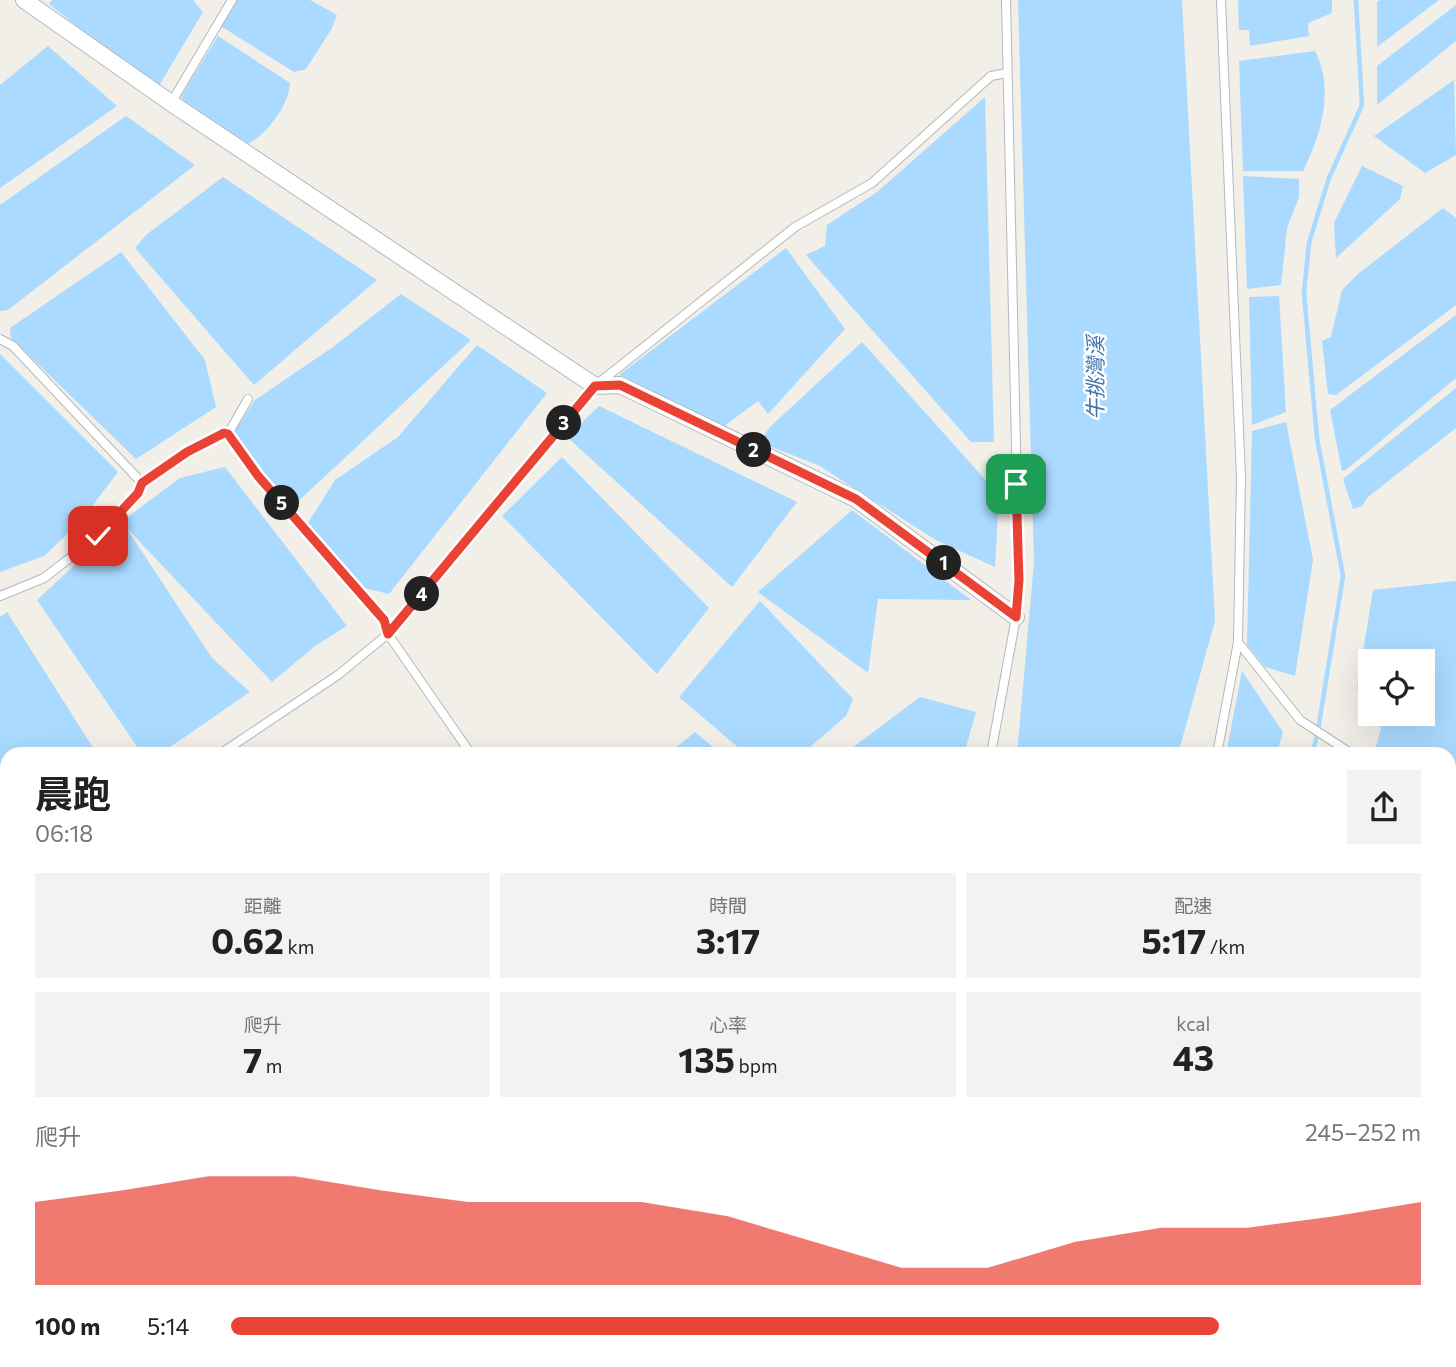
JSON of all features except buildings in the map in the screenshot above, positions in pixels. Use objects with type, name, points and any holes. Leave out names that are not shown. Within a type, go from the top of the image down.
[{"type":"street","points":[[24,0],[171,103],[595,386],[620,385],[856,499],[1016,617]]},
{"type":"lane","points":[[171,103],[232,0]]},
{"type":"lane","points":[[992,747],[1016,617],[1019,580],[1006,0]]},
{"type":"lane","points":[[1218,747],[1238,642],[1241,477],[1221,0]]},
{"type":"lane","points":[[230,747],[338,675],[388,634],[595,386],[795,227],[872,183],[990,76],[1007,73]]},
{"type":"lane","points":[[0,339],[13,346],[142,483]]},
{"type":"lane","points":[[228,434],[248,399]]},
{"type":"lane","points":[[0,596],[44,578],[98,536],[138,493],[142,483],[187,452],[224,433],[228,434]]},
{"type":"lane","points":[[228,434],[258,476],[384,620],[388,634],[466,747]]},
{"type":"lane","points":[[1238,642],[1300,720],[1342,747]]},
{"type":"water","points":[[52,0],[193,0],[203,12],[157,89],[49,4]]},
{"type":"water","points":[[235,0],[310,0],[337,15],[332,28],[306,69],[294,72],[219,25]]},
{"type":"water","name":"牛挑灣溪","points":[[1018,0],[1182,0],[1215,621],[1180,747],[1018,747],[1034,562]]},
{"type":"water","points":[[1238,0],[1332,0],[1332,13],[1308,23],[1309,36],[1250,46],[1249,30],[1239,30]]},
{"type":"water","points":[[1439,0],[1377,47],[1377,2]]},
{"type":"water","points":[[1456,5],[1456,41],[1377,105],[1377,66]]},
{"type":"water","points":[[218,36],[290,83],[286,100],[276,118],[248,144],[183,104],[181,96]]},
{"type":"water","points":[[48,46],[117,106],[0,188],[0,85]]},
{"type":"water","points":[[1315,51],[1321,66],[1325,96],[1320,127],[1303,171],[1243,171],[1239,61]]},
{"type":"water","points":[[1454,80],[1456,155],[1425,173],[1374,136]]},
{"type":"water","points":[[985,97],[994,442],[971,442],[806,255],[825,246],[827,225],[877,192]]},
{"type":"water","points":[[126,116],[195,165],[8,310],[0,311],[0,205]]},
{"type":"water","points":[[1362,166],[1403,186],[1400,199],[1336,258],[1334,223]]},
{"type":"water","points":[[1243,176],[1299,179],[1299,197],[1287,228],[1281,285],[1247,289]]},
{"type":"water","points":[[223,177],[377,280],[254,385],[135,248],[146,235]]},
{"type":"water","points":[[1443,208],[1456,218],[1456,305],[1336,395],[1328,394],[1322,341],[1331,337],[1342,290],[1358,274]]},
{"type":"water","points":[[786,248],[845,329],[768,414],[758,401],[723,427],[619,375]]},
{"type":"water","points":[[121,252],[205,360],[216,407],[136,459],[11,338],[10,328]]},
{"type":"water","points":[[401,294],[471,340],[290,509],[229,439],[255,400],[333,347]]},
{"type":"water","points":[[1279,296],[1286,412],[1252,425],[1249,297]]},
{"type":"water","points":[[1456,315],[1456,378],[1342,471],[1330,410]]},
{"type":"water","points":[[862,342],[999,495],[995,567],[936,540],[818,465],[759,442],[771,426]]},
{"type":"water","points":[[477,345],[547,393],[389,594],[364,588],[305,528],[335,480],[398,437]]},
{"type":"water","points":[[0,354],[118,472],[80,522],[44,556],[0,572]]},
{"type":"water","points":[[1456,388],[1456,428],[1368,497],[1362,506],[1353,509],[1343,479]]},
{"type":"water","points":[[599,406],[797,502],[732,587],[567,437]]},
{"type":"water","points":[[1286,422],[1313,560],[1295,676],[1265,667],[1247,645],[1252,431]]},
{"type":"water","points":[[562,457],[709,608],[657,674],[502,516]]},
{"type":"water","points":[[225,467],[347,626],[315,646],[272,682],[125,526],[212,658],[250,692],[170,747],[137,747],[37,600],[121,522],[180,478]]},
{"type":"water","points":[[852,510],[971,600],[878,599],[868,673],[758,592]]},
{"type":"water","points":[[1456,581],[1456,747],[1376,747],[1380,726],[1435,726],[1435,649],[1363,649],[1373,590]]},
{"type":"water","points":[[760,601],[853,699],[846,716],[810,747],[738,747],[679,697]]},
{"type":"water","points":[[7,612],[93,747],[0,747],[0,617]]},
{"type":"water","points":[[1242,671],[1283,732],[1279,747],[1227,747]]},
{"type":"water","points":[[920,697],[976,712],[966,747],[853,747]]},
{"type":"water","points":[[695,732],[713,747],[677,747]]},
{"type":"waterway","points":[[1314,747],[1343,576],[1317,438],[1304,293],[1309,243],[1329,178],[1362,105],[1356,0]]},
{"type":"route","points":[[98,536],[138,493],[142,483],[187,452],[224,433],[228,434],[258,476],[384,620],[388,634],[595,386],[620,385],[856,499],[1016,617],[1019,580],[1016,484]]}]
